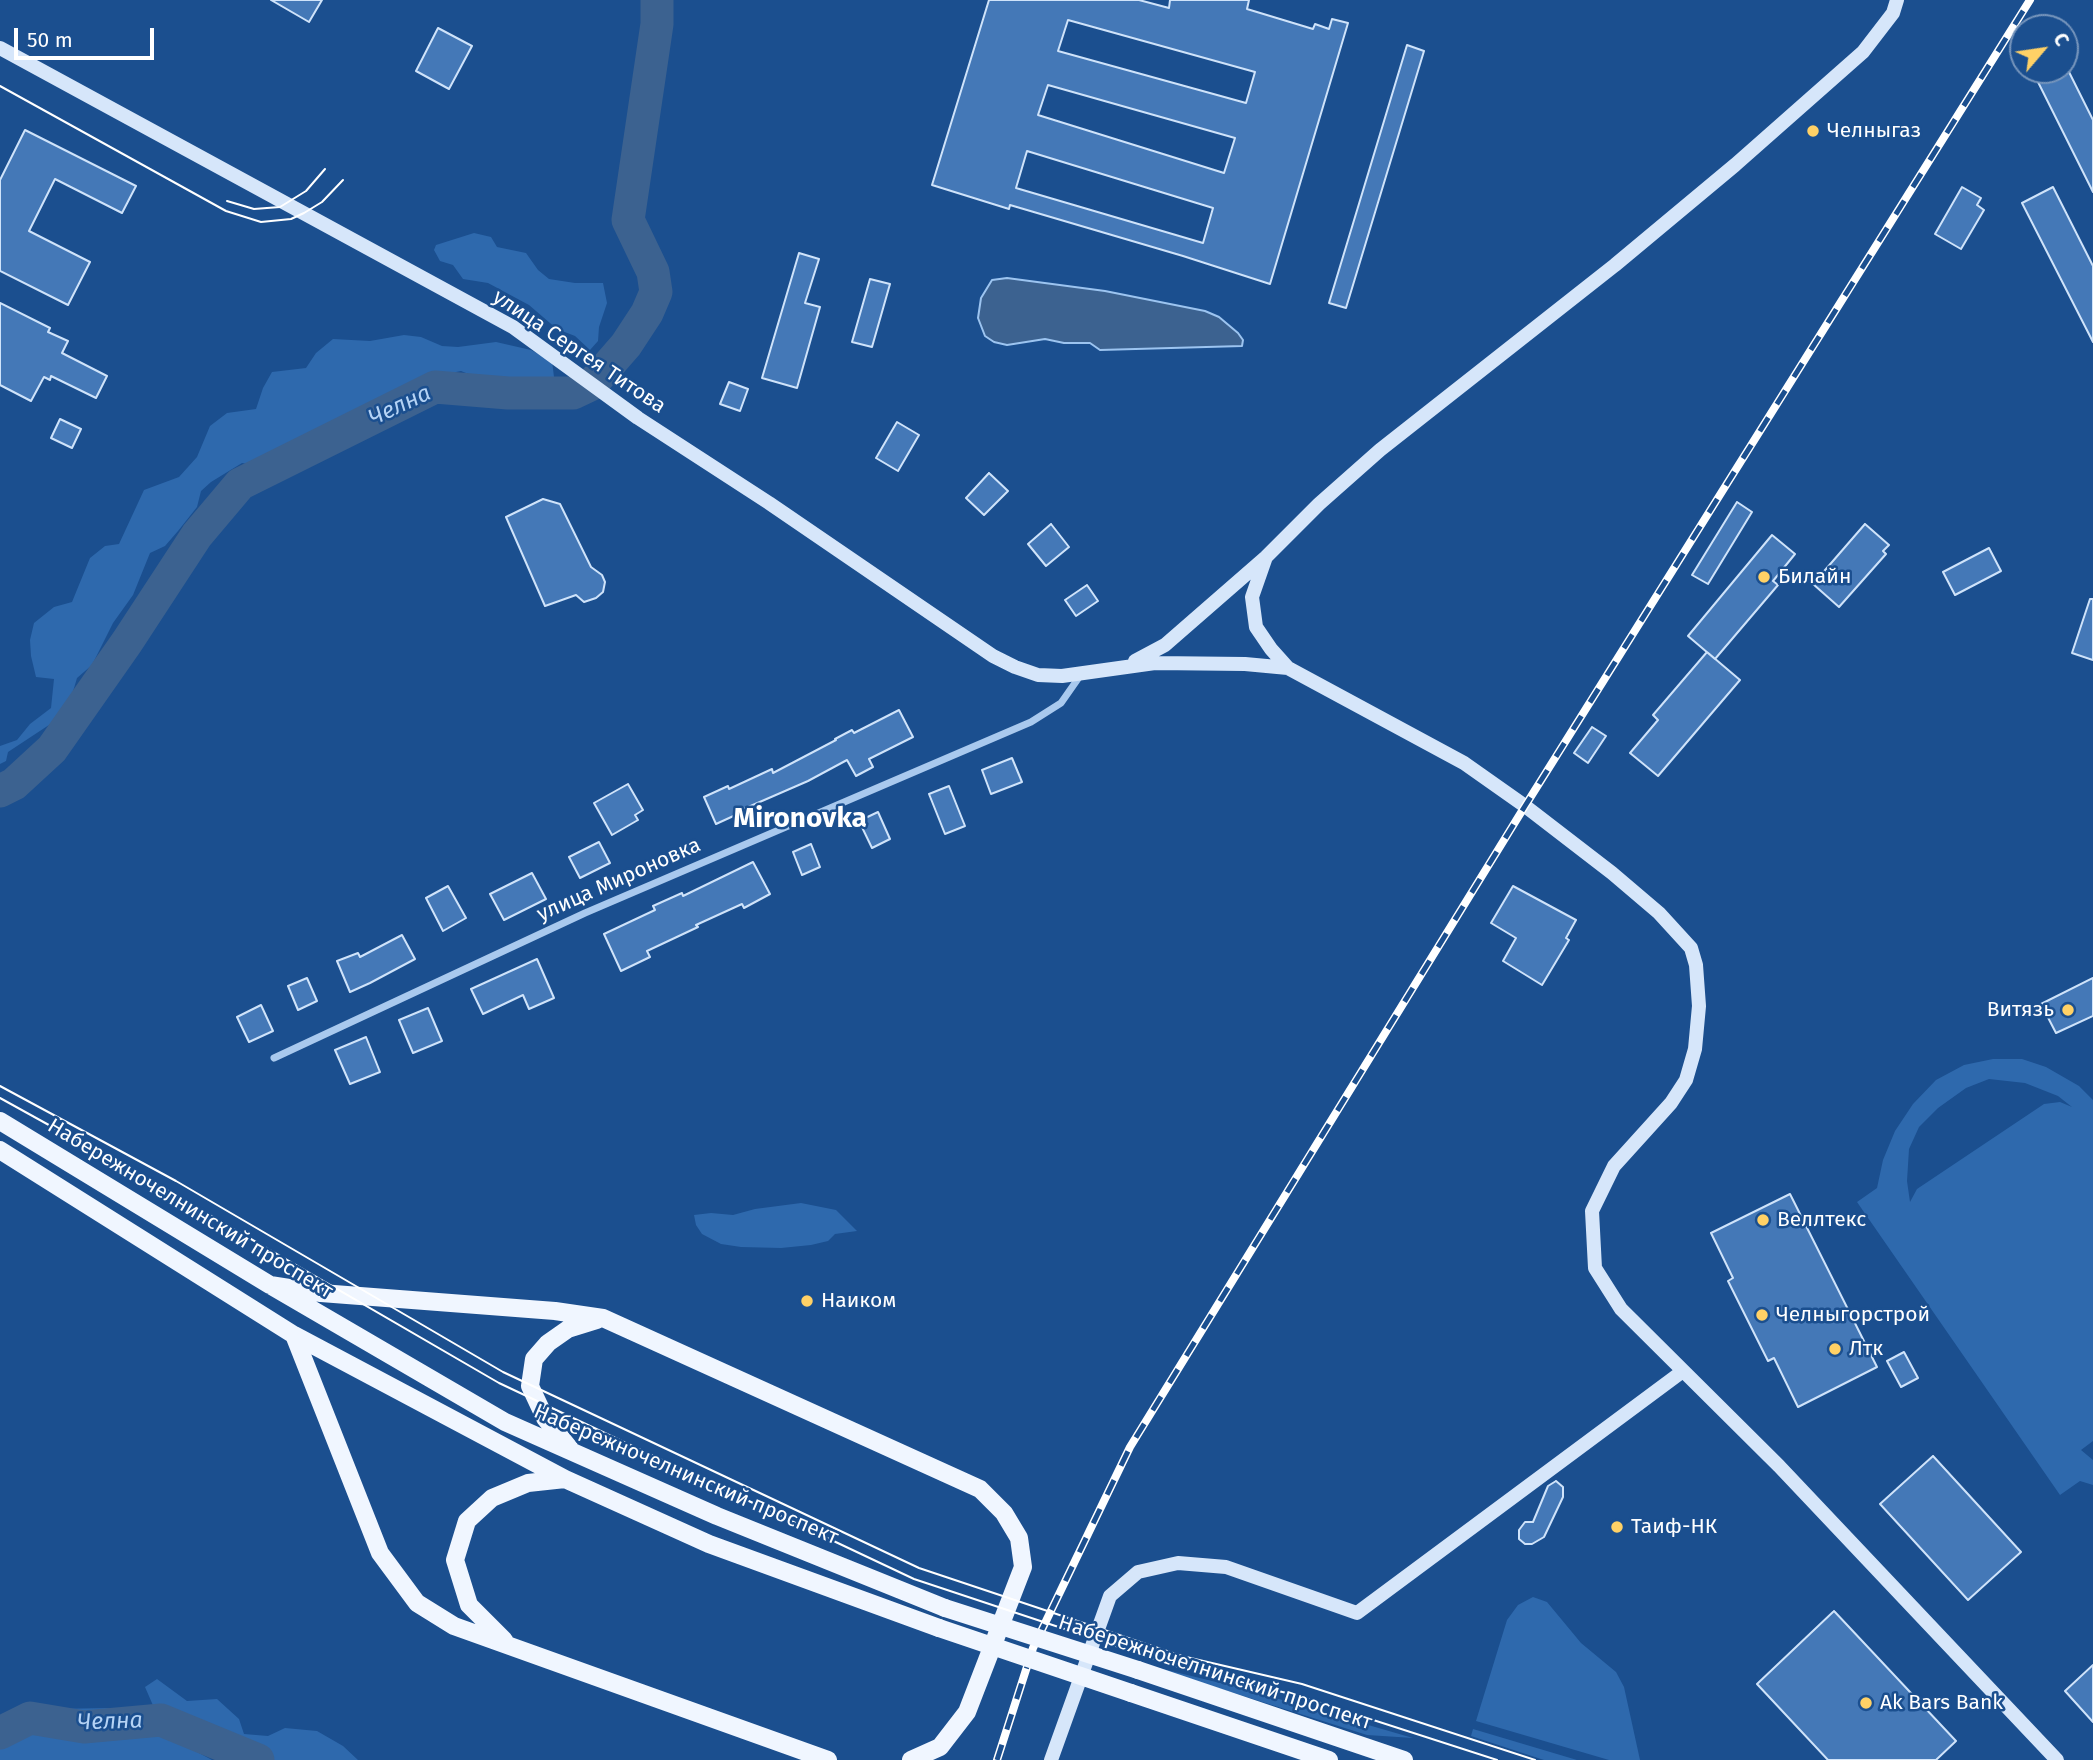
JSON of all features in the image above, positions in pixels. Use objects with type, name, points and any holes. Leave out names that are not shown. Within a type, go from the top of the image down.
[{"type":"main road","name":"Набережночелнинский проспект","points":[[0,1121],[270,1285],[505,1422],[718,1516],[945,1608],[1404,1760]]},
{"type":"main road","points":[[0,1150],[294,1335],[565,1479],[709,1544],[939,1628],[1329,1760]]},
{"type":"main road","points":[[270,1285],[321,1293],[555,1311],[603,1318],[980,1489],[1004,1513],[1019,1538],[1023,1567],[967,1712],[940,1747],[911,1760]]},
{"type":"main road","points":[[572,1451],[545,1418],[530,1386],[534,1359],[548,1343],[568,1329],[603,1318]]},
{"type":"main road","points":[[294,1335],[380,1553],[417,1604],[454,1626],[828,1760]]},
{"type":"main road","points":[[509,1645],[469,1605],[455,1560],[467,1521],[492,1498],[528,1483],[565,1479]]},
{"type":"street","points":[[1128,665],[1165,645],[1380,450],[1615,265],[1863,51],[1893,13],[1897,0]]},
{"type":"street","name":"улица Сергея Титова","points":[[0,48],[513,327],[638,418],[769,503],[993,656],[1038,675],[1062,676],[1128,665]]},
{"type":"street","points":[[1266,556],[1252,597],[1256,627],[1270,649],[1288,668],[1464,763],[1612,873],[1659,914],[1691,948],[1696,965],[1699,1006],[1695,1049],[1686,1080],[1671,1103],[1614,1166],[1592,1211],[1595,1268],[1621,1309],[1779,1466],[2057,1760]]},
{"type":"street","points":[[1128,665],[1191,662],[1288,668]]},
{"type":"street","name":"улица Мироновка","points":[[274,1058],[585,913],[1031,722],[1061,703],[1083,673]]},
{"type":"street","points":[[1051,1760],[1110,1596],[1138,1572],[1178,1563],[1226,1567],[1357,1613],[1683,1371]]},
{"type":"shaded area","points":[[474,233],[491,237],[497,247],[526,253],[538,270],[549,279],[603,283],[607,303],[599,327],[598,341],[590,350],[575,336],[557,329],[529,305],[488,283],[463,279],[453,265],[440,261],[434,250],[436,245]]},
{"type":"shaded area","points":[[1007,278],[1105,291],[1205,311],[1219,317],[1238,333],[1243,340],[1242,346],[1100,350],[1090,343],[1064,343],[1045,339],[1007,345],[994,342],[985,336],[978,318],[981,298],[992,280]]},
{"type":"shaded area","points":[[404,335],[421,337],[442,346],[458,347],[496,342],[531,350],[552,361],[554,377],[541,380],[478,378],[461,371],[435,374],[392,397],[325,426],[260,466],[242,463],[211,482],[201,491],[197,507],[178,531],[165,546],[150,553],[133,595],[113,623],[92,665],[77,678],[69,705],[52,723],[8,752],[6,761],[0,764],[0,746],[17,740],[30,724],[51,708],[54,679],[36,677],[31,656],[30,640],[34,623],[54,607],[72,602],[90,558],[105,546],[119,544],[144,490],[179,477],[197,457],[210,426],[227,413],[256,409],[272,372],[306,368],[316,353],[333,339],[370,341]]},
{"type":"shaded area","points":[[1993,1059],[2022,1059],[2046,1067],[2079,1086],[2093,1100],[2093,1441],[2081,1450],[2093,1460],[2093,1485],[2080,1481],[2060,1495],[1857,1202],[1877,1188],[1883,1160],[1895,1131],[1913,1104],[1936,1080],[1964,1065]],"holes":[[[1989,1079],[2025,1083],[2058,1096],[2072,1107],[2060,1102],[2044,1104],[1917,1189],[1910,1202],[1907,1181],[1909,1149],[1919,1127],[1938,1108],[1966,1088]]]},
{"type":"shaded area","points":[[801,1203],[836,1210],[857,1231],[835,1234],[828,1241],[811,1245],[781,1248],[741,1247],[721,1244],[702,1234],[694,1215],[733,1215]]},
{"type":"shaded area","points":[[1533,1597],[1547,1602],[1581,1643],[1616,1672],[1624,1687],[1640,1760],[1609,1760],[1476,1721],[1507,1620],[1518,1605]]},
{"type":"shaded area","points":[[1142,1664],[1241,1688],[1413,1738],[1367,1735]]},
{"type":"shaded area","points":[[157,1679],[187,1701],[217,1699],[239,1719],[244,1734],[268,1736],[285,1728],[317,1731],[343,1746],[358,1760],[267,1760],[241,1746],[220,1754],[203,1746],[204,1728],[155,1710],[145,1687]]},
{"type":"shaded area","points":[[112,1708],[136,1712],[175,1740],[212,1760],[0,1760],[0,1745],[33,1728],[52,1709]]},
{"type":"shaded area","points":[[1473,1729],[1577,1760],[1544,1760],[1471,1736]]},
{"type":"building","points":[[271,0],[322,0],[309,22]]},
{"type":"building","points":[[989,0],[1139,0],[1169,8],[1170,0],[1249,0],[1247,9],[1313,29],[1315,24],[1329,29],[1332,19],[1348,23],[1270,284],[1010,205],[1009,209],[932,185]],"holes":[[[1068,20],[1255,72],[1246,103],[1058,51]],[[1048,85],[1235,138],[1224,173],[1038,115]],[[1027,151],[1213,208],[1203,243],[1016,188]]]},
{"type":"building","points":[[438,28],[472,46],[449,89],[416,71]]},
{"type":"building","points":[[1407,45],[1424,51],[1346,308],[1329,303]]},
{"type":"building","points":[[2039,84],[2075,84],[2093,120],[2093,192]]},
{"type":"building","points":[[25,130],[136,186],[122,213],[55,179],[29,231],[90,262],[68,305],[0,271],[0,180]]},
{"type":"building","points":[[1962,187],[1981,198],[1977,205],[1984,210],[1961,249],[1935,234]]},
{"type":"building","points":[[2053,187],[2093,266],[2093,342],[2022,203]]},
{"type":"building","points":[[799,253],[819,259],[805,303],[820,307],[797,388],[762,378]]},
{"type":"building","points":[[870,279],[890,284],[872,347],[852,342]]},
{"type":"building","points":[[0,303],[50,328],[48,332],[68,341],[62,353],[107,376],[96,398],[51,376],[50,380],[44,377],[31,401],[0,385]]},
{"type":"building","points":[[729,382],[748,389],[740,411],[720,404]]},
{"type":"building","points":[[60,419],[81,429],[72,448],[51,438]]},
{"type":"building","points":[[897,422],[919,435],[898,471],[876,458]]},
{"type":"building","points":[[989,473],[1008,491],[984,515],[966,498]]},
{"type":"building","points":[[543,499],[560,504],[591,567],[602,575],[605,582],[603,592],[596,598],[584,602],[576,595],[545,606],[506,517]]},
{"type":"building","points":[[1737,502],[1752,512],[1708,584],[1692,575]]},
{"type":"building","points":[[1051,524],[1069,547],[1046,566],[1028,544]]},
{"type":"building","points":[[1865,524],[1889,545],[1883,551],[1886,554],[1839,607],[1813,584]]},
{"type":"building","points":[[1772,535],[1795,554],[1773,581],[1778,585],[1715,659],[1688,636]]},
{"type":"building","points":[[1989,548],[2001,571],[1955,595],[1943,572]]},
{"type":"building","points":[[1087,585],[1098,601],[1076,616],[1065,600]]},
{"type":"building","points":[[2090,599],[2093,599],[2093,660],[2072,653]]},
{"type":"building","points":[[1707,652],[1740,680],[1658,776],[1630,753],[1658,720],[1653,715]]},
{"type":"building","points":[[899,710],[913,737],[869,759],[873,767],[856,776],[847,760],[716,824],[704,797],[728,786],[729,789],[772,769],[773,773],[852,730],[854,733]]},
{"type":"building","points":[[1592,727],[1606,736],[1588,763],[1574,753]]},
{"type":"building","points":[[1012,758],[1022,782],[991,794],[982,770]]},
{"type":"building","points":[[628,784],[643,810],[635,815],[638,820],[612,835],[594,803]]},
{"type":"building","points":[[949,786],[965,826],[945,834],[929,794]]},
{"type":"building","points":[[878,812],[890,839],[872,848],[859,821]]},
{"type":"building","points":[[599,842],[610,863],[580,878],[569,857]]},
{"type":"building","points":[[811,844],[820,867],[802,875],[793,852]]},
{"type":"building","points":[[753,862],[770,894],[744,908],[742,904],[696,925],[698,927],[647,951],[650,957],[621,971],[604,934],[655,910],[653,906],[682,893],[683,896]]},
{"type":"building","points":[[532,873],[546,899],[504,920],[490,894]]},
{"type":"building","points":[[448,886],[466,918],[443,931],[426,898]]},
{"type":"building","points":[[1513,886],[1576,920],[1566,938],[1569,940],[1542,985],[1503,961],[1516,938],[1491,923]]},
{"type":"building","points":[[402,935],[415,959],[350,992],[337,961],[358,953],[360,957]]},
{"type":"building","points":[[537,959],[554,998],[529,1009],[523,995],[483,1014],[471,989]]},
{"type":"building","points":[[307,978],[317,1001],[298,1010],[288,986]]},
{"type":"building","name":"Витязь","points":[[2093,978],[2093,1016],[2056,1033],[2041,1004]]},
{"type":"building","points":[[261,1005],[273,1031],[249,1042],[237,1017]]},
{"type":"building","points":[[428,1008],[442,1041],[413,1053],[399,1020]]},
{"type":"building","points":[[366,1037],[380,1072],[350,1084],[335,1050]]},
{"type":"building","points":[[1790,1194],[1877,1367],[1798,1407],[1774,1358],[1768,1361],[1728,1281],[1733,1278],[1711,1233]]},
{"type":"building","points":[[1904,1352],[1918,1378],[1901,1387],[1887,1361]]},
{"type":"building","points":[[1933,1456],[2021,1552],[1968,1600],[1880,1504]]},
{"type":"building","points":[[1556,1481],[1563,1487],[1563,1497],[1544,1537],[1532,1544],[1525,1544],[1519,1539],[1519,1530],[1525,1522],[1533,1522],[1548,1486]]},
{"type":"building","points":[[1834,1611],[1956,1741],[1936,1760],[1828,1760],[1757,1684]]},
{"type":"building","points":[[2093,1665],[2093,1722],[2065,1691]]},
{"type":"waterway","name":"Челна","points":[[0,791],[14,784],[52,749],[197,535],[240,484],[435,387],[508,393],[573,393],[592,384],[626,345],[647,313],[656,292],[653,272],[628,220],[657,24],[657,0]]},
{"type":"waterway","name":"Челна","points":[[0,1733],[30,1718],[84,1727],[161,1720],[258,1760]]},
{"type":"tram line","points":[[0,86],[226,211],[261,222],[291,219],[304,213],[322,202],[343,180]]},
{"type":"tram line","points":[[227,201],[254,209],[280,207],[306,191],[325,169]]},
{"type":"tram line","points":[[0,1086],[176,1181],[503,1372],[919,1568],[1182,1656],[1302,1684],[1535,1760]]},
{"type":"tram line","points":[[0,1098],[170,1192],[499,1383],[914,1579],[1179,1667],[1299,1696],[1497,1760]]},
{"type":"railway","points":[[997,1760],[1033,1648],[1130,1447],[1525,806],[2030,0]]},
{"type":"place","name":"Челныгаз","points":[[1813,131]]},
{"type":"place","name":"Билайн","points":[[1764,577]]},
{"type":"place","name":"Витязь","points":[[2068,1010]]},
{"type":"place","name":"Веллтекс","points":[[1763,1220]]},
{"type":"place","name":"Наиком","points":[[807,1301]]},
{"type":"place","name":"Челныгорстрой","points":[[1762,1315]]},
{"type":"place","name":"Лтк","points":[[1835,1349]]},
{"type":"place","name":"Таиф-НК","points":[[1617,1527]]},
{"type":"place","name":"Ak Bars Bank","points":[[1866,1703]]},
{"type":"district","name":"Mironovka","points":[[800,819]]}]
